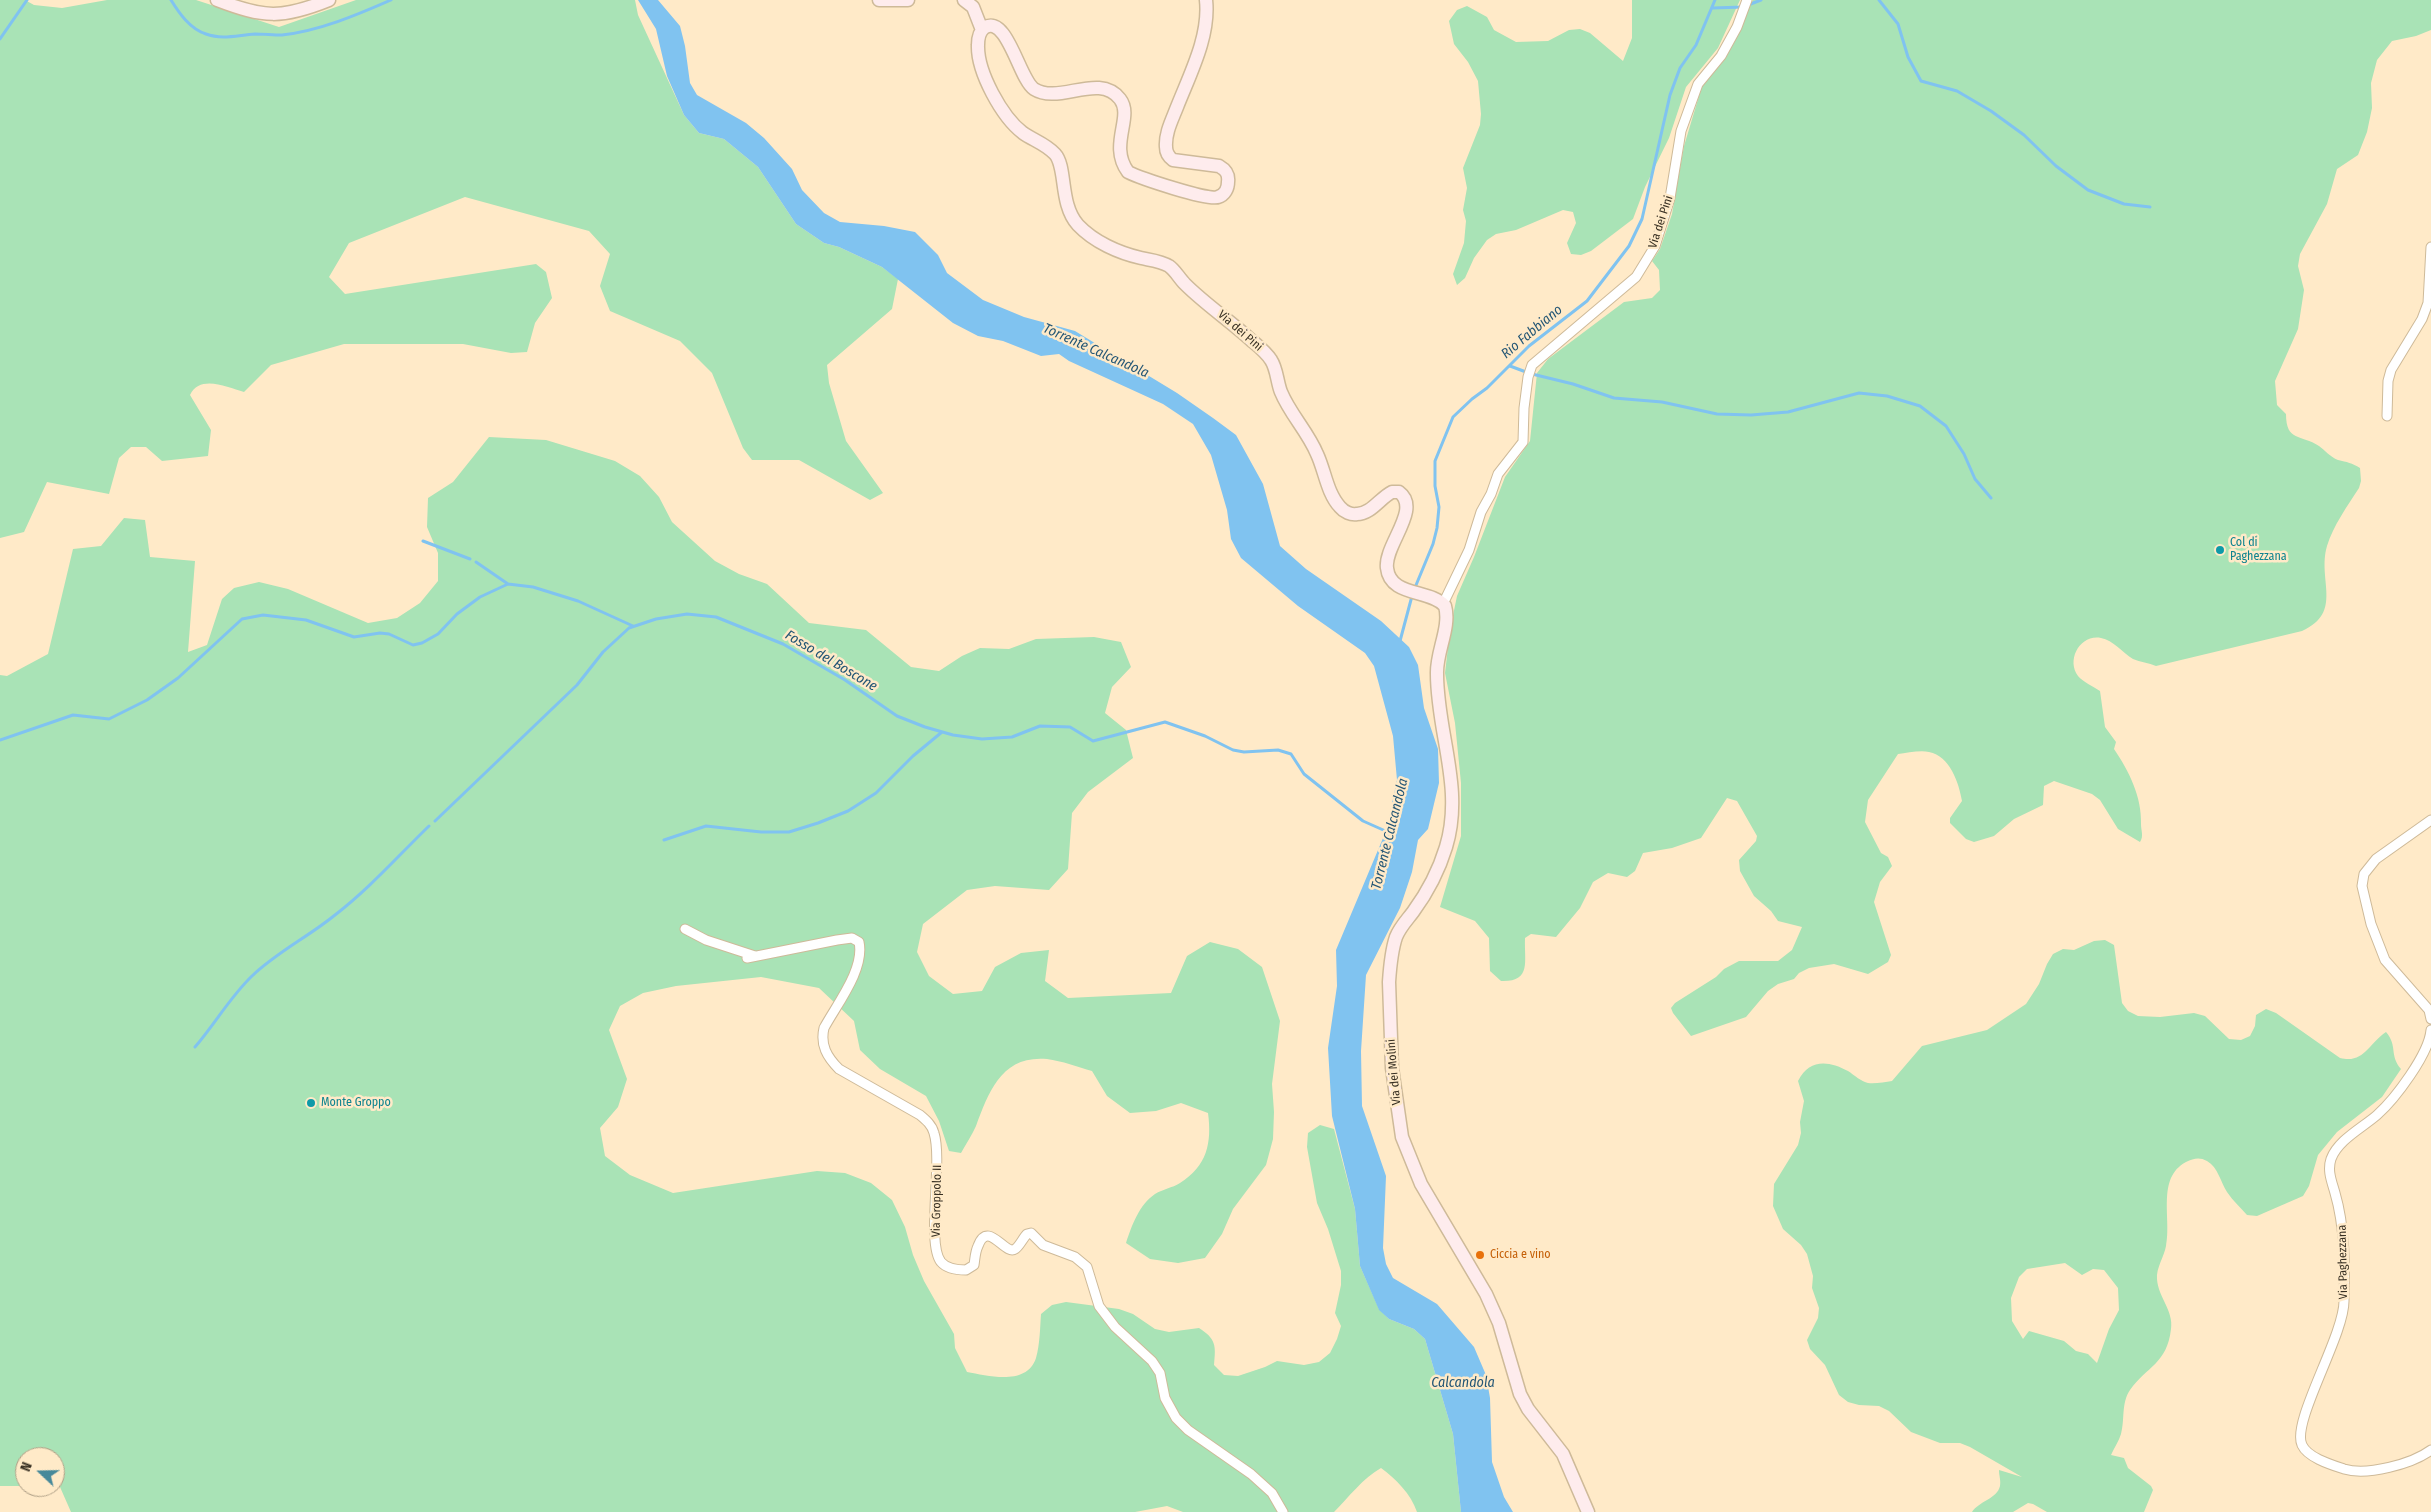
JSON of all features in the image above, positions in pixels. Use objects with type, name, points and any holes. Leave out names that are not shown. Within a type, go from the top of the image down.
[{"type":"street","points":[[217,0],[245,11],[270,15],[290,14],[329,0]]},
{"type":"street","points":[[880,0],[908,0]]},
{"type":"street","points":[[964,0],[973,7],[982,30],[992,26],[1003,31],[1028,84],[1036,90],[1054,94],[1092,88],[1101,89],[1118,97],[1125,111],[1119,154],[1128,172],[1213,198],[1219,197],[1226,190],[1229,180],[1225,170],[1219,166],[1173,160],[1169,157],[1166,146],[1169,128],[1200,43],[1207,1]]},
{"type":"street","name":"Via dei Pini","points":[[982,30],[979,36],[978,50],[994,98],[1021,131],[1055,154],[1060,161],[1064,196],[1077,224],[1103,244],[1169,266],[1184,283],[1265,352],[1274,366],[1282,394],[1317,454],[1328,486],[1340,508],[1354,515],[1361,514],[1373,508],[1392,492],[1403,496],[1407,505],[1406,513],[1388,554],[1387,570],[1391,581],[1411,592],[1442,603],[1469,550],[1481,512],[1491,494],[1498,474],[1523,442],[1524,408],[1528,377],[1532,364],[1636,277],[1655,246],[1670,198],[1681,131],[1698,84],[1721,56],[1737,27],[1747,0]]},
{"type":"street","points":[[2387,416],[2391,370],[2422,319],[2428,303],[2431,247]]},
{"type":"street","name":"Via dei Molini","points":[[1442,603],[1446,610],[1446,621],[1436,672],[1440,714],[1450,761],[1454,812],[1446,848],[1436,872],[1424,896],[1397,936],[1390,964],[1389,982],[1395,1100],[1402,1137],[1422,1184],[1486,1294],[1499,1324],[1520,1394],[1528,1409],[1563,1454],[1588,1512]]},
{"type":"street","points":[[2431,820],[2376,858],[2364,874],[2362,886],[2371,924],[2385,960],[2429,1010],[2431,1020]]},
{"type":"street","points":[[685,929],[706,940],[758,957]]},
{"type":"street","name":"Via Groppolo II","points":[[758,957],[837,940],[852,938],[859,942],[861,953],[857,968],[824,1028],[822,1037],[824,1048],[828,1058],[839,1069],[920,1115],[929,1123],[934,1132],[938,1162],[936,1236],[937,1254],[941,1262],[948,1267],[966,1270],[974,1265],[978,1246],[983,1238],[988,1236],[997,1238],[1007,1249],[1011,1250],[1017,1248],[1021,1240],[1031,1233],[1043,1245],[1075,1257],[1082,1262],[1087,1267],[1099,1306],[1115,1327],[1152,1361],[1160,1372],[1165,1398],[1176,1418],[1188,1430],[1251,1474],[1272,1493],[1283,1512]]},
{"type":"street","points":[[746,958],[758,957]]},
{"type":"street","name":"Via Paghezzana","points":[[2431,1030],[2423,1056],[2411,1074],[2377,1114],[2345,1141],[2331,1160],[2329,1170],[2342,1218],[2343,1314],[2333,1347],[2303,1419],[2300,1433],[2302,1445],[2310,1453],[2346,1470],[2358,1471],[2387,1468],[2408,1462],[2431,1450]]},
{"type":"green space","points":[[0,0],[25,0],[34,5],[62,8],[107,0],[196,0],[279,27],[356,0],[635,0],[638,15],[684,115],[699,133],[724,139],[758,167],[796,224],[824,243],[839,247],[882,267],[898,279],[892,309],[827,365],[829,383],[846,441],[883,493],[870,500],[799,460],[752,460],[743,448],[712,373],[680,341],[610,311],[600,286],[610,254],[589,231],[465,197],[349,243],[329,277],[345,294],[536,264],[546,272],[552,298],[535,323],[527,352],[511,353],[463,344],[344,344],[271,365],[244,392],[222,385],[200,385],[190,395],[211,430],[208,456],[162,461],[146,447],[131,447],[119,458],[109,494],[47,482],[24,532],[0,538]]},
{"type":"green space","points":[[1632,0],[1740,0],[1718,48],[1686,87],[1669,138],[1645,187],[1633,219],[1591,251],[1581,255],[1571,254],[1567,243],[1576,223],[1573,212],[1563,210],[1516,230],[1496,234],[1487,240],[1474,258],[1465,278],[1457,285],[1453,274],[1464,243],[1466,221],[1463,210],[1467,188],[1463,168],[1480,125],[1481,114],[1478,81],[1468,62],[1454,44],[1449,21],[1457,10],[1467,6],[1487,17],[1494,30],[1516,42],[1548,41],[1569,30],[1580,29],[1590,33],[1623,61],[1632,38]]},
{"type":"green space","points":[[1753,0],[2431,0],[2431,30],[2416,36],[2392,41],[2377,60],[2371,83],[2372,108],[2367,132],[2358,155],[2337,169],[2327,204],[2300,254],[2298,266],[2304,290],[2298,329],[2275,381],[2277,405],[2286,414],[2287,423],[2292,433],[2319,446],[2335,459],[2360,468],[2361,481],[2359,488],[2337,523],[2327,546],[2325,559],[2326,605],[2322,614],[2315,623],[2302,631],[2156,666],[2133,659],[2105,639],[2093,638],[2081,644],[2074,656],[2075,670],[2080,678],[2100,691],[2105,727],[2116,742],[2114,749],[2125,766],[2137,794],[2141,814],[2142,836],[2140,842],[2118,829],[2100,800],[2092,794],[2054,781],[2044,786],[2043,805],[2014,819],[1994,836],[1974,842],[1966,839],[1950,823],[1950,818],[1962,801],[1956,779],[1943,759],[1929,752],[1918,751],[1898,754],[1868,800],[1865,822],[1881,853],[1888,857],[1892,866],[1880,882],[1874,902],[1891,955],[1888,962],[1868,974],[1834,964],[1809,968],[1799,973],[1794,979],[1778,984],[1768,991],[1746,1017],[1691,1036],[1673,1013],[1671,1008],[1675,1003],[1716,977],[1724,969],[1739,961],[1778,961],[1792,950],[1802,927],[1778,921],[1771,911],[1754,896],[1740,871],[1739,860],[1756,841],[1757,836],[1737,801],[1727,798],[1701,838],[1672,848],[1643,853],[1635,871],[1627,877],[1608,873],[1593,882],[1580,908],[1556,937],[1531,934],[1525,938],[1525,962],[1522,974],[1518,978],[1501,981],[1490,971],[1489,938],[1475,921],[1440,907],[1461,836],[1461,783],[1455,723],[1445,673],[1450,630],[1457,596],[1505,477],[1530,441],[1537,373],[1548,359],[1624,302],[1652,298],[1660,290],[1659,270],[1652,261],[1660,249],[1672,214],[1684,146],[1702,86],[1724,60]]},
{"type":"green space","points":[[489,437],[546,440],[615,461],[640,476],[659,497],[672,522],[715,561],[739,574],[767,584],[809,623],[866,630],[911,667],[939,671],[962,656],[980,648],[1009,649],[1036,639],[1094,637],[1121,642],[1131,667],[1112,687],[1105,713],[1126,730],[1133,758],[1088,792],[1072,813],[1068,869],[1049,890],[995,886],[967,890],[923,924],[917,952],[929,976],[953,994],[982,991],[995,967],[1021,953],[1049,950],[1045,981],[1068,998],[1171,993],[1187,956],[1210,942],[1238,949],[1262,967],[1280,1021],[1272,1084],[1273,1139],[1266,1165],[1233,1209],[1222,1234],[1205,1258],[1178,1263],[1150,1259],[1126,1243],[1137,1216],[1149,1199],[1158,1192],[1180,1183],[1202,1161],[1208,1144],[1208,1113],[1181,1103],[1156,1111],[1130,1113],[1107,1096],[1092,1071],[1053,1060],[1032,1059],[1008,1069],[992,1088],[961,1153],[949,1151],[939,1121],[926,1096],[880,1069],[860,1050],[854,1021],[819,988],[761,977],[676,986],[643,993],[620,1006],[609,1030],[627,1079],[618,1107],[600,1128],[605,1156],[630,1175],[673,1193],[817,1171],[845,1173],[871,1183],[892,1200],[905,1227],[913,1255],[924,1281],[954,1334],[955,1348],[967,1372],[996,1377],[1016,1376],[1025,1373],[1036,1358],[1041,1314],[1052,1305],[1066,1302],[1119,1309],[1133,1314],[1155,1329],[1169,1332],[1199,1328],[1214,1343],[1214,1365],[1224,1375],[1238,1376],[1277,1361],[1304,1365],[1319,1362],[1330,1353],[1337,1339],[1341,1326],[1335,1313],[1341,1285],[1341,1271],[1328,1229],[1317,1203],[1307,1147],[1308,1133],[1320,1125],[1334,1129],[1355,1209],[1360,1266],[1379,1309],[1389,1319],[1414,1329],[1425,1339],[1453,1434],[1461,1512],[1417,1512],[1411,1499],[1402,1487],[1381,1468],[1362,1482],[1334,1512],[1183,1512],[1167,1506],[1135,1512],[71,1512],[64,1497],[65,1447],[15,1447],[15,1486],[0,1486],[0,675],[7,676],[48,654],[73,549],[101,546],[124,518],[145,520],[150,557],[195,561],[188,652],[207,645],[222,599],[234,588],[259,582],[288,589],[368,623],[397,618],[420,603],[438,581],[438,553],[427,527],[428,498],[453,482]]},
{"type":"green space","points":[[2105,940],[2114,945],[2122,1003],[2128,1011],[2138,1016],[2160,1017],[2194,1013],[2205,1016],[2229,1039],[2241,1040],[2250,1036],[2255,1026],[2256,1015],[2266,1009],[2276,1013],[2340,1058],[2348,1059],[2360,1056],[2386,1032],[2392,1042],[2397,1064],[2401,1069],[2382,1097],[2337,1132],[2318,1155],[2309,1186],[2303,1196],[2257,1216],[2247,1215],[2227,1192],[2214,1167],[2202,1159],[2197,1158],[2186,1162],[2177,1169],[2171,1178],[2167,1200],[2166,1246],[2157,1275],[2158,1286],[2170,1316],[2171,1329],[2169,1341],[2161,1357],[2136,1382],[2127,1395],[2121,1434],[2111,1455],[2124,1458],[2128,1468],[2151,1486],[2153,1490],[2144,1512],[2047,1512],[2028,1503],[2013,1512],[1972,1512],[1998,1490],[2000,1486],[1999,1470],[2022,1477],[1970,1447],[1960,1443],[1940,1443],[1911,1432],[1889,1411],[1879,1406],[1859,1405],[1848,1402],[1839,1395],[1825,1365],[1810,1349],[1807,1340],[1818,1318],[1819,1308],[1812,1288],[1813,1276],[1807,1254],[1801,1245],[1783,1229],[1773,1206],[1774,1184],[1798,1145],[1804,1101],[1798,1081],[1802,1074],[1813,1065],[1826,1064],[1841,1067],[1868,1083],[1892,1081],[1922,1046],[1987,1030],[2026,1004],[2039,984],[2053,954],[2063,949],[2074,950],[2094,941]],"holes":[[[2065,1263],[2082,1275],[2093,1269],[2104,1270],[2118,1288],[2119,1310],[2109,1329],[2097,1363],[2088,1354],[2076,1351],[2064,1341],[2029,1331],[2023,1339],[2012,1321],[2011,1298],[2019,1277],[2027,1269]]]},
{"type":"water","name":"Calcandola","points":[[638,0],[658,0],[680,26],[690,83],[697,95],[746,123],[764,138],[792,169],[802,190],[824,213],[840,222],[884,226],[915,232],[938,255],[947,273],[983,300],[1024,317],[1075,331],[1177,393],[1236,435],[1263,484],[1280,546],[1306,569],[1381,621],[1409,647],[1418,665],[1424,708],[1438,749],[1439,783],[1428,829],[1418,840],[1412,872],[1400,908],[1366,975],[1361,1051],[1362,1106],[1386,1176],[1383,1248],[1386,1264],[1393,1278],[1437,1304],[1474,1347],[1486,1375],[1490,1398],[1492,1462],[1504,1497],[1513,1512],[1461,1512],[1453,1434],[1425,1339],[1414,1329],[1389,1319],[1379,1310],[1360,1266],[1355,1209],[1332,1116],[1328,1048],[1337,986],[1336,950],[1386,831],[1397,780],[1393,736],[1374,666],[1365,653],[1298,606],[1241,558],[1231,539],[1227,510],[1211,455],[1193,424],[1163,404],[1069,361],[1059,354],[1041,356],[1003,341],[978,336],[953,323],[882,267],[839,247],[824,243],[796,224],[758,167],[724,139],[699,133],[684,115],[667,76],[656,29]]},
{"type":"waterway","points":[[0,39],[27,0]]},
{"type":"waterway","points":[[171,0],[181,15],[200,32],[224,37],[255,34],[282,35],[310,30],[351,17],[391,0]]},
{"type":"waterway","name":"Rio Fabbiano","points":[[1414,590],[1433,544],[1437,528],[1439,507],[1435,486],[1435,461],[1453,417],[1487,388],[1529,346],[1587,301],[1629,246],[1642,219],[1670,95],[1680,68],[1696,45],[1715,0]]},
{"type":"waterway","points":[[1748,5],[1761,0]]},
{"type":"waterway","points":[[1879,0],[1898,24],[1908,57],[1921,81],[1957,91],[1991,111],[2024,135],[2056,166],[2088,190],[2124,204],[2150,207]]},
{"type":"waterway","points":[[1713,8],[1743,7]]},
{"type":"waterway","points":[[1510,366],[1526,372]]},
{"type":"waterway","points":[[1532,374],[1573,384],[1614,398],[1662,402],[1717,414],[1751,415],[1788,412],[1859,393],[1887,396],[1920,406],[1946,426],[1964,454],[1975,479],[1991,498]]},
{"type":"waterway","points":[[423,541],[470,559]]},
{"type":"waterway","points":[[476,562],[508,584]]},
{"type":"waterway","name":"Fosso del Boscone","points":[[0,740],[73,715],[109,719],[147,700],[178,678],[242,619],[263,615],[306,620],[354,637],[380,633],[389,634],[413,645],[422,643],[438,634],[457,614],[480,597],[508,584],[533,587],[578,601],[633,626]]},
{"type":"waterway","name":"Rio Fabbiano","points":[[1400,641],[1412,596]]},
{"type":"waterway","name":"Fosso del Boscone","points":[[435,821],[577,685],[603,652],[629,628],[656,619],[687,614],[716,617],[783,644],[845,680],[897,716],[953,735],[982,739],[1012,737],[1040,726],[1070,727],[1093,741],[1165,722],[1205,736],[1233,750],[1244,752],[1278,750],[1291,754],[1304,774],[1363,821],[1390,833]]},
{"type":"waterway","points":[[664,840],[706,826],[761,832],[789,832],[818,823],[848,811],[876,793],[913,756],[942,732]]},
{"type":"waterway","points":[[195,1047],[252,976],[272,959],[348,905],[429,826]]},
{"type":"place","name":"Col di Paghezzana","points":[[2220,550]]},
{"type":"place","name":"Monte Groppo","points":[[311,1103]]},
{"type":"place","name":"Ciccia e vino","points":[[1480,1255]]},
{"type":"water label","name":"Torrente Calcandola","points":[[1096,351]]},
{"type":"water label","name":"Torrente Calcandola","points":[[1390,834]]}]
